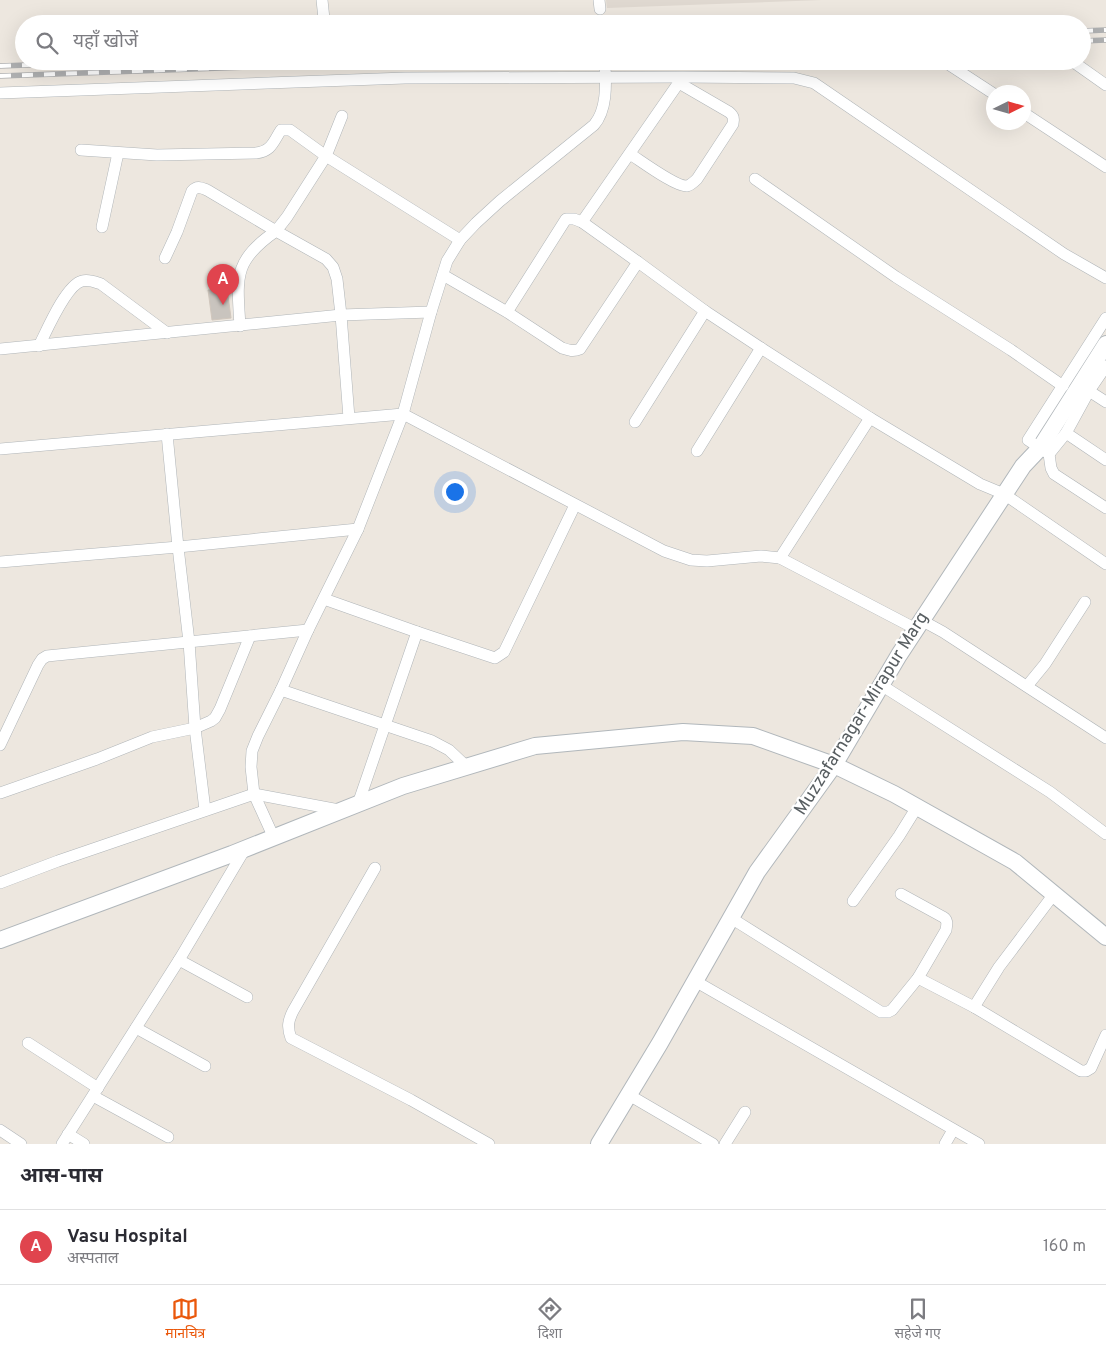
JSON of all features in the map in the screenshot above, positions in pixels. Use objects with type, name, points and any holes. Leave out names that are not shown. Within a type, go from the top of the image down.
[{"type":"main road","name":"Muzzafarnagar-Mirapur Marg","points":[[599,1144],[758,872],[834,765],[918,625],[1023,466],[1044,451],[1106,344]]},
{"type":"main road","points":[[0,940],[274,838],[403,786],[535,746],[683,732],[753,736],[834,765],[894,794],[1015,862],[1106,937]]},
{"type":"street","points":[[322,0],[324,15]]},
{"type":"street","points":[[957,70],[986,89]]},
{"type":"street","points":[[1085,70],[1106,85]]},
{"type":"street","points":[[274,838],[254,794],[251,767],[252,751],[308,630],[358,529],[403,414],[447,261],[460,240],[476,223],[500,201],[594,125],[601,114],[603,106],[605,72]]},
{"type":"street","points":[[0,93],[605,72],[681,80],[794,78],[814,83],[1064,254],[1106,278]]},
{"type":"street","points":[[630,154],[675,183],[688,186],[697,179],[734,119],[729,112],[681,80]]},
{"type":"street","points":[[582,222],[681,80]]},
{"type":"street","points":[[240,326],[238,288],[242,267],[254,248],[276,230],[287,217],[326,156],[342,116]]},
{"type":"street","points":[[1031,118],[1106,166]]},
{"type":"street","points":[[81,150],[157,155],[261,152],[270,148],[281,130],[287,129],[326,156],[460,240]]},
{"type":"street","points":[[102,227],[118,153]]},
{"type":"street","points":[[755,179],[896,277],[1011,350],[1063,386]]},
{"type":"street","points":[[165,258],[177,232],[192,190],[199,187],[208,190],[330,262],[337,279],[349,418]]},
{"type":"street","points":[[507,312],[564,221],[570,218],[582,222],[705,312],[870,418],[980,484],[1004,494],[1106,564]]},
{"type":"street","points":[[443,275],[507,312],[562,348],[576,350],[580,349],[638,262]]},
{"type":"street","points":[[39,346],[65,296],[83,280],[95,281],[101,284],[167,333]]},
{"type":"street","points":[[0,349],[341,315],[431,312]]},
{"type":"street","points":[[635,422],[705,312]]},
{"type":"street","points":[[1106,318],[1028,440],[1044,451],[1052,472],[1106,508]]},
{"type":"street","points":[[697,451],[761,348]]},
{"type":"street","points":[[1044,451],[1066,433],[1089,391],[1106,366]]},
{"type":"street","points":[[1089,391],[1106,402]]},
{"type":"street","points":[[0,449],[403,414],[664,551],[691,560],[707,561],[761,556],[780,558],[918,625],[943,632],[1106,738]]},
{"type":"street","points":[[780,558],[870,418]]},
{"type":"street","points":[[1066,433],[1106,460]]},
{"type":"street","points":[[167,434],[205,810]]},
{"type":"street","points":[[324,599],[495,658],[504,652],[575,505]]},
{"type":"street","points":[[0,562],[358,529]]},
{"type":"street","points":[[1027,686],[1045,664],[1085,602]]},
{"type":"street","points":[[0,746],[38,665],[47,656],[308,630]]},
{"type":"street","points":[[358,804],[417,632]]},
{"type":"street","points":[[0,794],[152,737],[196,728],[211,721],[218,714],[250,636]]},
{"type":"street","points":[[881,685],[1050,792],[1106,834]]},
{"type":"street","points":[[281,690],[442,745],[467,767]]},
{"type":"street","points":[[0,883],[58,861],[254,794],[341,811]]},
{"type":"street","points":[[853,901],[916,807]]},
{"type":"street","points":[[84,1144],[65,1139],[179,960],[245,849]]},
{"type":"street","points":[[376,868],[292,1011],[288,1021],[288,1030],[291,1038],[411,1100],[489,1144]]},
{"type":"street","points":[[731,918],[881,1012],[888,1012],[892,1010],[918,978],[946,930],[947,924],[943,916],[901,894]]},
{"type":"street","points":[[974,1007],[999,966],[1054,894]]},
{"type":"street","points":[[179,960],[247,997]]},
{"type":"street","points":[[918,978],[974,1007],[1081,1071],[1086,1071],[1090,1068],[1106,1035]]},
{"type":"street","points":[[695,981],[979,1144]]},
{"type":"street","points":[[136,1028],[205,1066]]},
{"type":"street","points":[[28,1043],[95,1092],[168,1137]]},
{"type":"street","points":[[628,1094],[713,1144]]},
{"type":"street","points":[[725,1144],[745,1112]]},
{"type":"street","points":[[0,1130],[20,1144]]},
{"type":"street","points":[[945,1144],[953,1130]]},
{"type":"shaded area","points":[[606,0],[822,0],[607,8]]},
{"type":"building","points":[[227,288],[231,318],[212,320],[208,290]]},
{"type":"railway","points":[[1091,31],[1106,30]]},
{"type":"railway","points":[[1091,41],[1106,40]]},
{"type":"railway","points":[[0,66],[15,65]]},
{"type":"railway","points":[[0,76],[166,70]]},
{"type":"place","name":"Vasu Hospital","points":[[223,305]]}]
